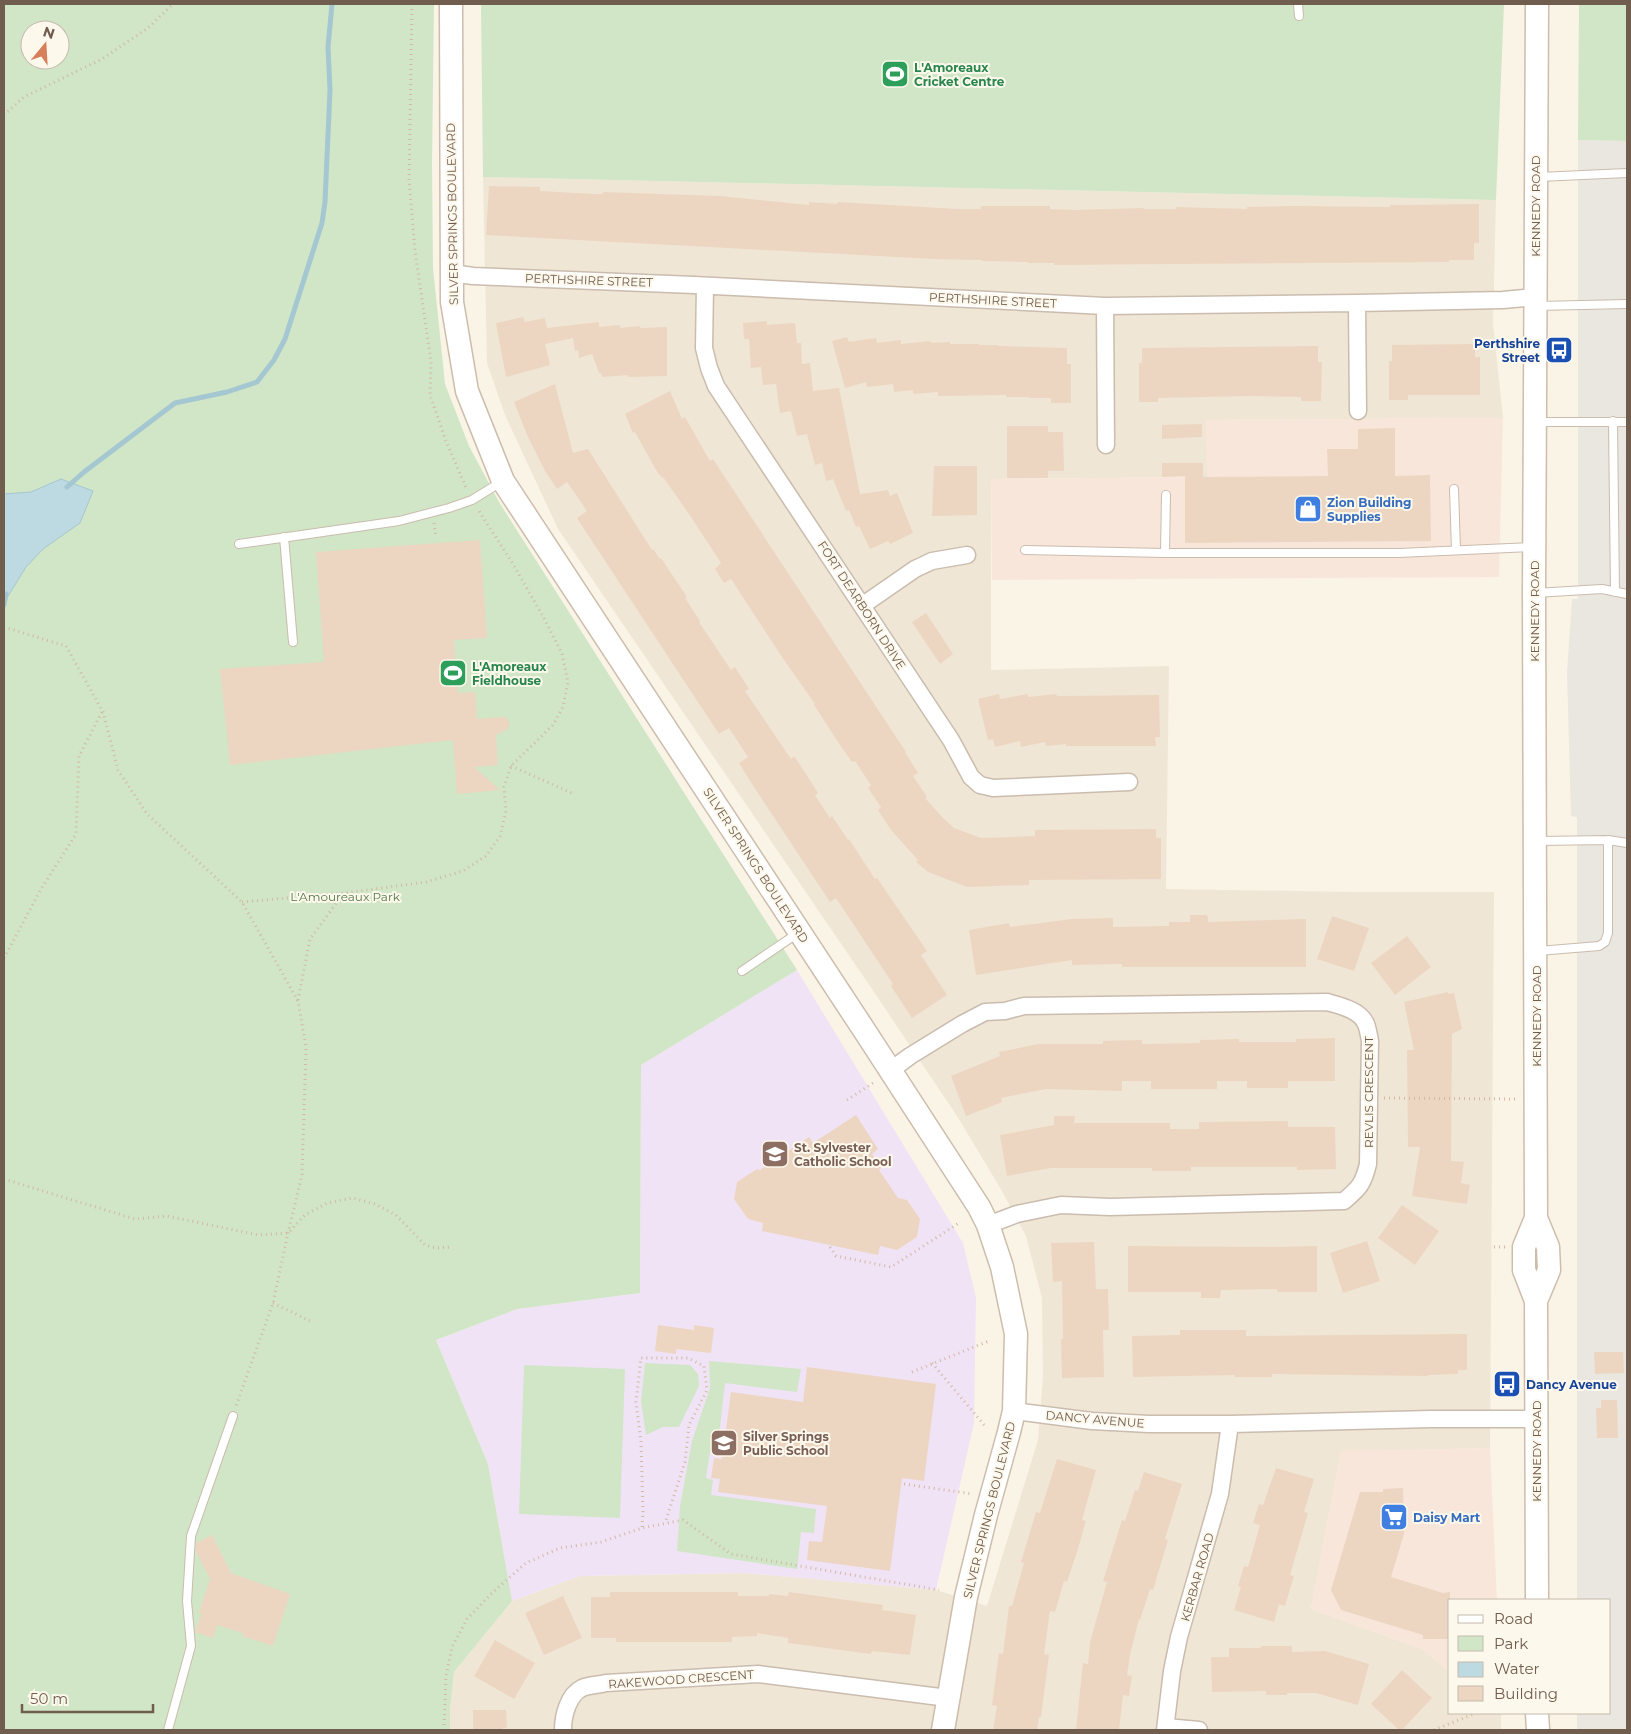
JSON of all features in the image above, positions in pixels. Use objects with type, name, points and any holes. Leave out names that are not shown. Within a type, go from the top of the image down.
[{"type":"street","name":"SILVER SPRINGS BOULEVARD","points":[[451,4],[452,302],[467,391],[503,481],[800,932],[886,1074],[980,1208],[988,1224],[1002,1267],[1016,1334],[1014,1411],[965,1604],[943,1730]]},
{"type":"street","name":"KENNEDY ROAD","points":[[1536,4],[1534,547],[1536,1218],[1524,1247],[1524,1270],[1536,1301],[1537,1599]]},
{"type":"street","name":"PERTHSHIRE STREET","points":[[452,273],[473,276],[1105,306],[1357,304],[1490,300],[1535,301]]},
{"type":"street","name":"FORT DEARBORN DRIVE","points":[[705,286],[704,348],[716,386],[951,740],[970,777],[980,785],[993,788],[1129,782]]},
{"type":"street","points":[[1357,304],[1358,411]]},
{"type":"street","points":[[1105,306],[1106,444]]},
{"type":"street","points":[[863,605],[915,569],[932,561],[967,555]]},
{"type":"street","name":"REVLIS CRESCENT","points":[[886,1074],[910,1056],[985,1012],[1005,1011],[1024,1006],[1328,1002],[1348,1008],[1366,1024],[1370,1041],[1368,1164],[1364,1180],[1356,1192],[1344,1201],[1110,1207],[1061,1205],[1017,1214],[988,1224]]},
{"type":"street","name":"DANCY AVENUE","points":[[1014,1411],[1092,1421],[1149,1424],[1431,1419],[1536,1420]]},
{"type":"street","name":"KERBAR ROAD","points":[[1165,1729],[1172,1671],[1179,1637],[1220,1494],[1230,1424]]},
{"type":"street","name":"RAKEWOOD CRESCENT","points":[[562,1730],[570,1700],[581,1688],[606,1683],[758,1674],[948,1698]]},
{"type":"street","points":[[1538,1714],[1538,1730]]},
{"type":"street","points":[[1165,1729],[1199,1730]]},
{"type":"lane","points":[[1298,4],[1299,16]]},
{"type":"lane","points":[[1535,177],[1627,174]]},
{"type":"lane","points":[[1535,301],[1627,304]]},
{"type":"lane","points":[[1535,422],[1627,422]]},
{"type":"lane","points":[[1613,422],[1615,592]]},
{"type":"lane","points":[[239,544],[399,521],[472,500],[503,481]]},
{"type":"lane","points":[[1454,489],[1456,550]]},
{"type":"lane","points":[[1166,495],[1166,553]]},
{"type":"lane","points":[[284,537],[293,642]]},
{"type":"lane","points":[[1025,550],[1166,553],[1389,553],[1534,547]]},
{"type":"lane","points":[[1534,593],[1602,589],[1627,594]]},
{"type":"lane","points":[[1536,952],[1599,946],[1605,942],[1608,933],[1608,840]]},
{"type":"lane","points":[[1536,841],[1608,840],[1627,843]]},
{"type":"lane","points":[[742,971],[800,932]]},
{"type":"lane","points":[[168,1730],[191,1646],[187,1601],[191,1536],[233,1416]]},
{"type":"path","points":[[4,115],[24,97],[102,59],[148,28],[172,4]]},
{"type":"path","points":[[242,902],[344,893],[426,882],[463,871],[486,856],[500,836],[506,811],[504,787],[511,766],[552,725],[563,708],[568,682],[562,654],[549,629],[514,564],[472,500],[446,441],[430,395],[431,362],[415,251],[409,180],[412,4]]},
{"type":"path","points":[[4,627],[66,646],[103,712],[118,770],[147,814],[242,902],[298,1001],[306,1047],[302,1175],[273,1303],[233,1416]]},
{"type":"path","points":[[4,958],[41,889],[76,834],[80,756],[103,712]]},
{"type":"path","points":[[511,766],[574,794]]},
{"type":"path","points":[[298,1001],[310,939],[344,893]]},
{"type":"path","points":[[848,1100],[886,1074]]},
{"type":"path","points":[[1369,1098],[1536,1099]]},
{"type":"path","points":[[4,1179],[135,1219],[167,1216],[258,1235],[288,1233],[305,1215],[327,1203],[353,1198],[375,1204],[396,1215],[425,1245],[436,1248],[452,1246]]},
{"type":"path","points":[[830,1247],[836,1256],[890,1267],[959,1223]]},
{"type":"path","points":[[273,1303],[312,1322]]},
{"type":"path","points":[[912,1372],[989,1341]]},
{"type":"path","points":[[642,1528],[641,1442],[636,1402],[641,1358],[688,1358],[704,1366],[706,1390],[689,1424],[685,1462],[665,1523]]},
{"type":"path","points":[[932,1364],[986,1426]]},
{"type":"path","points":[[904,1484],[968,1492],[990,1500]]},
{"type":"path","points":[[444,1730],[446,1676],[452,1648],[467,1619],[493,1592],[526,1563],[560,1548],[601,1542],[642,1528],[683,1520],[731,1554],[939,1590]]},
{"type":"path","points":[[1434,1730],[1474,1714]]},
{"type":"shaded area","points":[[1578,140],[1627,141],[1627,1730],[1577,1730],[1577,1714],[1611,1714],[1611,1599],[1577,1599],[1577,817],[1571,816],[1567,672],[1572,599],[1578,599]]},
{"type":"shaded area","points":[[483,177],[1496,200],[1493,323],[1503,418],[1207,420],[1207,477],[991,479],[991,670],[1169,666],[1166,889],[1494,892],[1490,1448],[1341,1452],[1311,1609],[1422,1649],[1448,1670],[1448,1714],[1501,1714],[1501,1730],[450,1730],[454,1672],[512,1601],[580,1576],[745,1573],[936,1590],[987,1606],[1038,1440],[1043,1377],[1042,1298],[1026,1236],[1002,1191],[957,1116],[876,995],[558,529],[505,415],[487,363]]},
{"type":"shaded area","points":[[1503,418],[1499,577],[992,580],[991,479],[1207,477],[1206,420]]},
{"type":"shaded area","name":"Silver Springs Public School","points":[[797,970],[963,1243],[976,1298],[974,1423],[936,1590],[745,1573],[580,1576],[512,1601],[488,1464],[436,1340],[517,1309],[640,1293],[641,1065]]},
{"type":"shaded area","points":[[1490,1448],[1497,1599],[1448,1599],[1448,1670],[1422,1649],[1311,1609],[1341,1451]]},
{"type":"green space","name":"L'Amoureaux Park","points":[[4,4],[434,4],[433,268],[445,384],[469,446],[499,502],[797,970],[641,1065],[640,1293],[517,1309],[436,1340],[488,1464],[512,1601],[454,1672],[450,1730],[4,1730]]},
{"type":"green space","points":[[481,4],[1504,4],[1496,200],[483,177]]},
{"type":"green space","points":[[1579,4],[1627,4],[1627,141],[1578,140]]},
{"type":"green space","points":[[709,1361],[801,1369],[797,1392],[725,1383],[717,1454],[710,1452],[706,1478],[713,1480],[711,1495],[816,1509],[814,1533],[801,1532],[797,1569],[677,1551],[680,1506],[692,1441],[710,1388]]},
{"type":"green space","points":[[645,1363],[690,1365],[698,1374],[699,1386],[679,1427],[663,1427],[646,1435],[641,1402]]},
{"type":"green space","points":[[524,1365],[625,1369],[620,1518],[519,1514]]},
{"type":"water","points":[[61,479],[93,491],[80,523],[43,549],[26,567],[5,601],[4,494],[31,492]]},
{"type":"building","points":[[489,186],[540,187],[540,191],[594,194],[603,194],[603,192],[720,196],[809,205],[809,202],[837,204],[838,202],[957,209],[981,209],[981,206],[1050,206],[1050,209],[1075,210],[1176,209],[1176,207],[1247,209],[1247,207],[1390,207],[1390,205],[1479,204],[1479,243],[1474,243],[1474,260],[1449,260],[1449,262],[1054,265],[1054,263],[934,259],[486,235]]},
{"type":"building","points":[[523,317],[525,322],[545,318],[547,328],[599,322],[599,327],[620,325],[620,328],[640,326],[640,328],[667,327],[667,376],[628,377],[628,375],[602,377],[592,354],[579,358],[578,350],[575,351],[573,338],[545,344],[550,365],[506,377],[496,323]]},
{"type":"building","points":[[767,321],[767,325],[795,323],[797,343],[801,343],[802,364],[810,363],[813,391],[839,388],[860,494],[888,490],[890,496],[897,493],[913,533],[890,544],[888,541],[870,549],[859,526],[856,527],[849,510],[846,511],[833,479],[826,481],[822,463],[815,465],[807,434],[797,436],[791,411],[780,413],[776,384],[763,385],[761,367],[751,368],[749,339],[744,339],[743,323]]},
{"type":"building","points":[[847,337],[849,342],[876,338],[877,343],[901,340],[901,344],[931,341],[931,343],[950,342],[950,344],[1067,348],[1067,364],[1071,364],[1071,403],[1051,403],[1051,398],[1006,397],[1006,395],[938,396],[938,392],[913,394],[913,390],[894,392],[893,384],[867,387],[866,382],[845,388],[832,341]]},
{"type":"building","points":[[1475,344],[1475,357],[1480,357],[1480,395],[1408,395],[1408,400],[1389,400],[1389,361],[1392,361],[1392,345]]},
{"type":"building","points":[[1318,346],[1318,362],[1322,362],[1321,401],[1301,401],[1301,397],[1251,396],[1158,398],[1158,402],[1139,402],[1139,363],[1142,363],[1142,348]]},
{"type":"building","points":[[555,384],[573,453],[588,449],[652,550],[661,558],[687,597],[685,598],[699,622],[731,670],[735,667],[749,689],[745,691],[791,759],[794,756],[806,774],[818,793],[815,795],[830,818],[832,816],[849,839],[875,879],[877,878],[927,951],[921,955],[947,995],[912,1018],[891,986],[893,984],[836,898],[830,902],[752,784],[739,763],[748,757],[729,728],[719,734],[577,518],[587,511],[567,482],[557,489],[545,471],[528,437],[514,402]]},
{"type":"building","points":[[670,391],[682,419],[685,417],[710,461],[713,459],[906,752],[918,773],[913,776],[927,797],[925,798],[944,819],[954,828],[981,838],[1035,836],[1035,830],[1156,829],[1156,838],[1161,838],[1161,879],[1029,880],[1029,885],[967,887],[928,872],[916,862],[918,860],[891,830],[878,810],[881,807],[868,788],[871,785],[855,761],[852,762],[838,742],[815,704],[731,579],[724,583],[715,569],[721,563],[689,514],[656,470],[635,432],[633,433],[625,414]]},
{"type":"building","points":[[1202,424],[1202,437],[1162,439],[1162,425]]},
{"type":"building","points":[[1007,426],[1048,426],[1048,432],[1063,432],[1064,471],[1048,471],[1048,478],[1007,478]]},
{"type":"building","name":"Zion Building Supplies","points":[[1395,428],[1395,476],[1430,475],[1431,541],[1185,543],[1185,476],[1162,477],[1162,463],[1203,463],[1203,477],[1328,476],[1327,449],[1358,449],[1358,429]]},
{"type":"building","points":[[934,466],[977,466],[977,515],[932,516]]},
{"type":"building","points":[[480,540],[487,638],[454,640],[458,693],[475,692],[477,719],[505,717],[509,721],[507,729],[496,735],[498,765],[474,767],[500,790],[457,794],[453,740],[230,765],[220,669],[324,662],[316,552]]},
{"type":"building","points":[[926,613],[953,654],[940,664],[912,622]]},
{"type":"building","points":[[999,694],[1000,699],[1028,694],[1028,697],[1056,694],[1057,696],[1159,695],[1160,737],[1155,737],[1156,746],[1066,746],[1066,744],[1046,746],[1045,742],[1021,747],[1020,741],[995,747],[993,739],[988,740],[978,699]]},
{"type":"building","points":[[1190,915],[1206,915],[1208,922],[1306,919],[1306,967],[1122,967],[1122,964],[1072,965],[1072,960],[976,975],[969,930],[1009,923],[1010,927],[1072,919],[1113,918],[1113,927],[1169,926],[1169,922],[1190,922]]},
{"type":"building","points":[[1332,916],[1369,928],[1354,971],[1317,959]]},
{"type":"building","points":[[1407,936],[1431,967],[1395,995],[1371,963]]},
{"type":"building","points":[[1448,992],[1448,994],[1454,993],[1462,1029],[1452,1034],[1451,1161],[1464,1162],[1461,1183],[1470,1185],[1467,1204],[1412,1196],[1420,1147],[1408,1147],[1407,1050],[1414,1050],[1404,1002]]},
{"type":"building","points":[[1335,1038],[1335,1081],[1288,1081],[1288,1088],[1247,1088],[1247,1081],[1217,1081],[1217,1089],[1151,1089],[1151,1081],[1122,1081],[1122,1091],[1046,1089],[1001,1098],[1002,1102],[966,1116],[951,1076],[1000,1056],[999,1052],[1039,1044],[1103,1044],[1103,1041],[1142,1040],[1142,1044],[1200,1043],[1200,1040],[1239,1039],[1239,1042],[1296,1042],[1296,1039]]},
{"type":"building","points":[[856,1115],[878,1149],[872,1154],[881,1168],[879,1170],[898,1198],[907,1200],[920,1219],[917,1237],[897,1250],[880,1246],[878,1255],[762,1231],[763,1223],[748,1219],[734,1199],[737,1182],[757,1169],[760,1170],[809,1137],[813,1143]]},
{"type":"building","points":[[1054,1116],[1075,1116],[1074,1123],[1170,1123],[1170,1129],[1199,1129],[1199,1122],[1288,1121],[1288,1127],[1335,1127],[1336,1169],[1297,1170],[1297,1167],[1191,1167],[1191,1171],[1152,1171],[1152,1168],[1051,1168],[1007,1176],[1000,1135],[1054,1125]]},
{"type":"building","points":[[1402,1205],[1439,1231],[1415,1265],[1378,1238]]},
{"type":"building","points":[[1367,1241],[1380,1281],[1343,1293],[1330,1253]]},
{"type":"building","points":[[1094,1242],[1096,1289],[1108,1289],[1109,1330],[1103,1330],[1104,1377],[1062,1378],[1062,1281],[1053,1282],[1051,1243]]},
{"type":"building","points":[[1128,1246],[1317,1246],[1317,1292],[1277,1292],[1277,1289],[1221,1290],[1220,1298],[1201,1298],[1201,1292],[1128,1292]]},
{"type":"building","points":[[658,1325],[694,1330],[694,1325],[714,1328],[711,1353],[676,1349],[676,1354],[655,1351]]},
{"type":"building","points":[[1180,1330],[1246,1330],[1246,1336],[1467,1334],[1467,1370],[1458,1370],[1458,1374],[1428,1376],[1272,1374],[1272,1377],[1235,1377],[1235,1375],[1133,1377],[1132,1336],[1180,1335]]},
{"type":"building","points":[[1594,1352],[1623,1352],[1624,1373],[1595,1374]]},
{"type":"building","points":[[807,1367],[936,1384],[924,1481],[902,1478],[890,1571],[807,1560],[809,1541],[822,1542],[827,1506],[718,1492],[720,1479],[711,1478],[714,1458],[722,1459],[731,1392],[803,1402]]},
{"type":"building","points":[[1601,1400],[1617,1400],[1618,1438],[1597,1438],[1596,1408],[1601,1408]]},
{"type":"building","points":[[1057,1459],[1096,1470],[1082,1520],[1086,1521],[1077,1552],[1067,1582],[1064,1581],[1055,1612],[1050,1611],[1044,1654],[1049,1655],[1041,1717],[1039,1717],[1037,1730],[993,1730],[997,1706],[992,1705],[999,1653],[1003,1654],[1009,1606],[1012,1606],[1024,1563],[1021,1562],[1036,1512],[1040,1513]]},
{"type":"building","points":[[1276,1468],[1314,1479],[1304,1512],[1308,1513],[1290,1575],[1294,1576],[1285,1606],[1279,1604],[1274,1622],[1234,1610],[1241,1587],[1238,1586],[1244,1566],[1248,1567],[1260,1525],[1253,1523],[1259,1504],[1263,1505]]},
{"type":"building","points":[[1144,1472],[1182,1484],[1165,1539],[1168,1540],[1153,1590],[1150,1589],[1139,1619],[1130,1655],[1127,1675],[1132,1676],[1129,1696],[1123,1695],[1119,1730],[1076,1730],[1083,1663],[1088,1664],[1090,1642],[1107,1582],[1103,1581],[1122,1520],[1125,1521],[1135,1490],[1138,1491]]},
{"type":"building","points":[[1403,1488],[1404,1534],[1391,1577],[1443,1593],[1450,1592],[1450,1599],[1448,1599],[1448,1639],[1423,1639],[1423,1635],[1341,1610],[1331,1590],[1360,1492],[1383,1492],[1383,1489]]},
{"type":"building","points":[[212,1535],[231,1573],[290,1594],[273,1646],[242,1636],[243,1633],[217,1625],[213,1638],[195,1632],[202,1613],[199,1613],[210,1579],[196,1551],[196,1543]]},
{"type":"building","points":[[610,1592],[738,1592],[738,1596],[769,1596],[769,1594],[788,1596],[789,1592],[883,1605],[882,1610],[916,1615],[910,1655],[872,1651],[871,1654],[788,1643],[788,1638],[757,1633],[757,1636],[732,1637],[732,1642],[616,1642],[616,1638],[591,1638],[591,1597],[610,1597]]},
{"type":"building","points":[[563,1596],[582,1638],[544,1655],[525,1613]]},
{"type":"building","points":[[495,1640],[535,1663],[514,1699],[474,1676]]},
{"type":"building","points":[[1261,1646],[1292,1646],[1292,1652],[1325,1651],[1369,1664],[1358,1705],[1316,1693],[1266,1695],[1266,1691],[1212,1692],[1211,1657],[1229,1657],[1229,1648],[1261,1648]]},
{"type":"building","points":[[1402,1670],[1432,1698],[1402,1730],[1399,1730],[1371,1704]]},
{"type":"building","points":[[473,1710],[506,1710],[507,1728],[503,1728],[503,1730],[473,1730]]},
{"type":"waterway","points":[[67,487],[175,403],[227,392],[257,382],[274,360],[285,339],[322,223],[325,202],[330,90],[328,47],[332,4]]},
{"type":"waterway","points":[[4,605],[6,594]]},
{"type":"place","name":"L'Amoreaux Cricket Centre","points":[[895,74]]},
{"type":"place","name":"Perthshire Street","points":[[1559,350]]},
{"type":"place","name":"Zion Building Supplies","points":[[1308,509]]},
{"type":"place","name":"L'Amoreaux Fieldhouse","points":[[453,673]]},
{"type":"place","name":"St. Sylvester Catholic School","points":[[775,1154]]},
{"type":"place","name":"Dancy Avenue","points":[[1507,1384]]},
{"type":"place","name":"Silver Springs Public School","points":[[724,1443]]},
{"type":"place","name":"Daisy Mart","points":[[1394,1517]]}]
